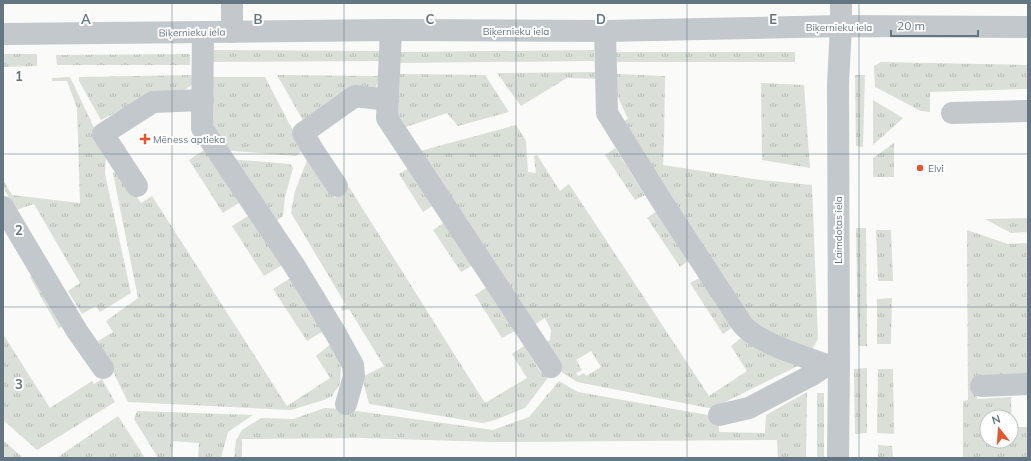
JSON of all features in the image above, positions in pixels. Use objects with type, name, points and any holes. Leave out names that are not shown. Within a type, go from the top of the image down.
[{"type":"street","points":[[232,3],[232,32]]},
{"type":"street","name":"Laimdotas iela","points":[[838,458],[833,364],[838,84],[841,26],[840,3]]},
{"type":"street","name":"Biķernieku iela","points":[[3,34],[391,30],[605,31],[841,26],[1028,27]]},
{"type":"street","points":[[391,30],[387,118],[551,367]]},
{"type":"street","points":[[605,31],[607,113],[661,200],[746,330],[760,339],[833,364]]},
{"type":"street","points":[[203,32],[202,128],[294,265],[353,365],[354,376],[346,404]]},
{"type":"street","points":[[337,186],[303,133],[355,96],[388,100]]},
{"type":"street","points":[[137,186],[103,134],[153,102],[203,100]]},
{"type":"street","points":[[952,113],[1028,111]]},
{"type":"street","points":[[3,207],[77,331],[103,368]]},
{"type":"street","points":[[718,415],[749,408],[833,364]]},
{"type":"street","points":[[981,386],[1028,384]]},
{"type":"green space","points":[[211,50],[380,51],[380,61],[211,62]]},
{"type":"green space","points":[[594,50],[594,61],[399,63],[400,52]]},
{"type":"green space","points":[[616,52],[795,52],[795,62],[616,62]]},
{"type":"green space","points":[[3,54],[37,54],[37,66],[3,67]]},
{"type":"green space","points":[[190,54],[190,65],[57,65],[56,55]]},
{"type":"green space","points":[[881,62],[1028,65],[1028,89],[930,92],[930,112],[921,111],[875,87],[874,66]]},
{"type":"green space","points":[[601,72],[600,79],[567,78],[521,106],[497,73]]},
{"type":"green space","points":[[400,74],[485,75],[509,112],[458,126],[447,113],[406,127],[398,115]]},
{"type":"green space","points":[[616,74],[665,76],[663,165],[761,180],[812,185],[818,339],[813,348],[776,338],[749,321],[622,122],[628,119],[615,91]]},
{"type":"green space","points":[[192,75],[192,85],[178,94],[151,95],[101,120],[79,81],[79,77]]},
{"type":"green space","points":[[277,75],[379,76],[376,88],[305,124]]},
{"type":"green space","points":[[855,75],[865,75],[863,147],[856,146]]},
{"type":"green space","points":[[70,77],[106,153],[105,174],[131,293],[100,312],[96,306],[82,314],[68,291],[80,283],[34,204],[16,210],[3,187],[3,180],[12,195],[80,203],[77,108],[67,81],[52,81],[52,78]]},
{"type":"green space","points":[[209,77],[265,77],[303,150],[296,156],[223,150],[208,126]]},
{"type":"green space","points":[[761,83],[804,85],[810,168],[762,160]]},
{"type":"green space","points":[[873,100],[903,118],[873,145]]},
{"type":"green space","points":[[516,125],[526,141],[528,172],[536,173],[534,156],[537,155],[560,191],[569,184],[709,396],[747,371],[731,346],[741,338],[804,363],[719,405],[719,410],[577,382],[562,372],[555,364],[546,342],[550,340],[551,330],[545,318],[534,325],[420,151]],"holes":[[[591,351],[601,367],[586,376],[584,373],[578,376],[576,373],[582,370],[576,360]]]},
{"type":"green space","points":[[894,143],[894,177],[873,177],[873,158]]},
{"type":"green space","points":[[615,148],[645,195],[635,200],[605,155]]},
{"type":"green space","points":[[204,150],[209,159],[214,156],[242,201],[223,213],[189,160]]},
{"type":"green space","points":[[228,159],[290,164],[293,168],[285,197],[283,216],[272,224]]},
{"type":"green space","points":[[307,160],[335,198],[349,187],[485,403],[527,378],[512,354],[524,346],[541,373],[546,369],[550,375],[525,408],[495,420],[483,423],[369,404],[362,377],[384,366],[349,309],[342,311],[341,307],[346,305],[291,213],[295,191]]},
{"type":"green space","points":[[410,167],[435,204],[423,212],[399,174]]},
{"type":"green space","points":[[119,169],[141,203],[152,196],[287,406],[330,378],[316,356],[332,343],[339,355],[341,368],[340,384],[332,396],[324,400],[291,410],[128,402],[98,341],[113,332],[106,321],[138,298],[113,173]]},
{"type":"green space","points":[[657,211],[689,260],[680,267],[647,218]]},
{"type":"green space","points":[[251,214],[284,264],[264,276],[232,226]]},
{"type":"green space","points":[[1028,218],[1028,232],[1011,233],[985,219]]},
{"type":"green space","points":[[445,222],[473,265],[461,272],[433,230]]},
{"type":"green space","points":[[856,228],[866,228],[867,346],[858,346]]},
{"type":"green space","points":[[876,230],[891,230],[893,281],[878,281]]},
{"type":"green space","points":[[967,230],[1008,244],[1028,243],[1028,377],[976,378],[977,399],[1011,397],[1011,409],[979,409],[979,449],[1019,449],[1019,427],[1028,427],[1028,458],[963,458],[963,401],[968,400]]},
{"type":"green space","points":[[36,273],[63,325],[59,329],[30,277]]},
{"type":"green space","points":[[292,277],[325,330],[307,341],[273,289]]},
{"type":"green space","points":[[701,277],[733,327],[723,334],[690,283]]},
{"type":"green space","points":[[487,287],[515,331],[502,338],[475,295]]},
{"type":"green space","points":[[892,298],[891,344],[877,344],[877,299]]},
{"type":"green space","points":[[3,334],[50,408],[92,381],[94,384],[102,379],[115,402],[37,450],[3,420]]},
{"type":"green space","points":[[867,368],[867,433],[855,434],[854,369]]},
{"type":"green space","points":[[878,369],[893,369],[894,434],[877,433]]},
{"type":"green space","points":[[559,381],[578,392],[719,417],[719,432],[765,433],[766,415],[807,392],[806,458],[778,458],[777,440],[493,442],[361,438],[242,439],[242,458],[234,458],[236,440],[242,430],[261,418],[293,419],[325,408],[342,409],[493,430],[529,417]]},
{"type":"green space","points":[[817,393],[824,393],[824,458],[817,458]]},
{"type":"green space","points":[[137,411],[253,415],[228,432],[221,458],[198,458],[199,443],[173,441],[172,458],[158,458],[134,419]]},
{"type":"green space","points":[[118,416],[145,458],[58,457]]},
{"type":"green space","points":[[3,440],[23,458],[3,458]]},
{"type":"green space","points":[[878,445],[892,446],[893,458],[878,458]]},
{"type":"place","name":"Mēness aptieka","points":[[145,139]]},
{"type":"place","name":"Elvi","points":[[920,168]]}]
